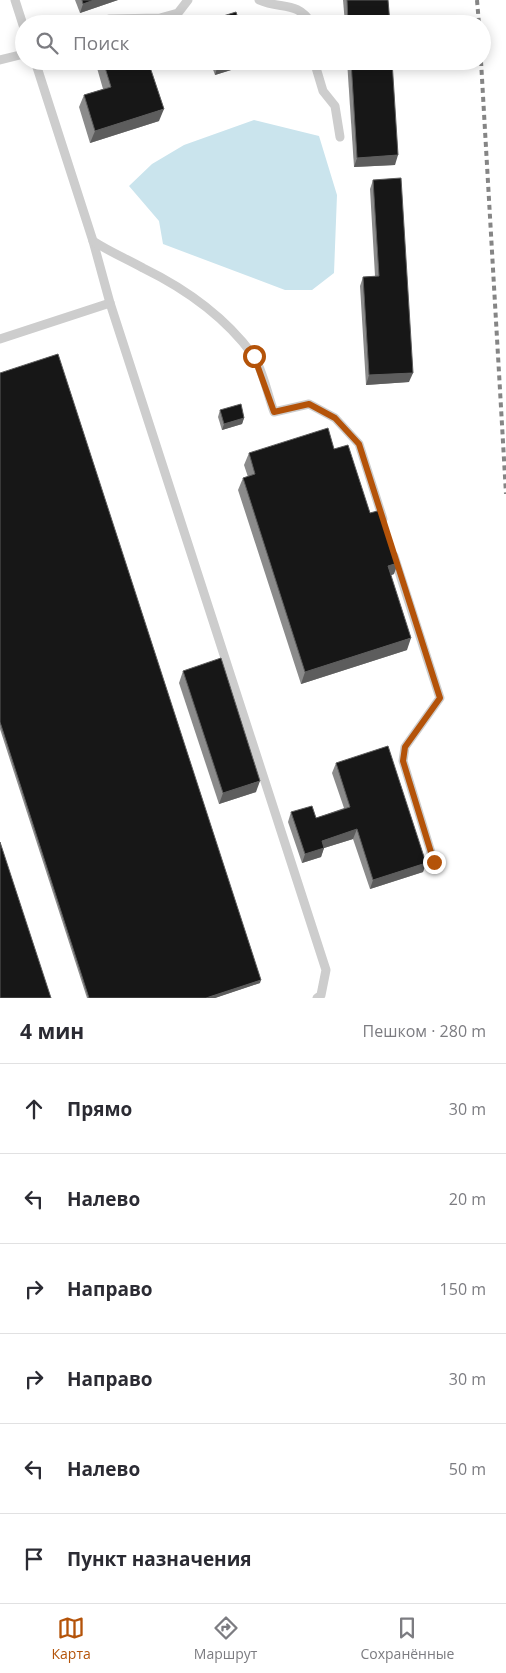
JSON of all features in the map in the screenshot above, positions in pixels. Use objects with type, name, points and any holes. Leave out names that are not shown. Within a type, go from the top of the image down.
[{"type":"lane","points":[[15,0],[20,15]]},
{"type":"lane","points":[[171,15],[178,13],[188,0]]},
{"type":"lane","points":[[258,0],[289,5],[305,11],[307,15]]},
{"type":"lane","points":[[0,60],[15,56]]},
{"type":"lane","points":[[38,70],[93,241],[110,303],[326,970],[321,995],[318,998]]},
{"type":"lane","points":[[317,70],[323,91],[334,106],[340,137]]},
{"type":"lane","points":[[93,241],[115,256],[143,267],[183,290],[211,312],[254,356],[274,412],[309,404],[335,418],[359,444],[386,529]]},
{"type":"lane","points":[[0,339],[110,303]]},
{"type":"lane","points":[[392,548],[440,698],[405,747],[403,761],[434,862]]},
{"type":"water","points":[[254,120],[319,136],[337,195],[334,273],[312,290],[285,290],[163,244],[159,221],[129,186],[152,164],[184,145]]},
{"type":"building","points":[[82,0],[94,0],[83,4]]},
{"type":"building","points":[[347,0],[388,0],[389,15],[348,15]]},
{"type":"building","points":[[236,12],[237,15],[226,15]]},
{"type":"building","points":[[106,70],[151,70],[164,109],[95,131],[84,95],[111,87]]},
{"type":"building","points":[[352,70],[393,70],[398,155],[357,158]]},
{"type":"building","points":[[401,178],[413,373],[369,375],[363,277],[379,276],[373,180]]},
{"type":"building","points":[[58,354],[261,980],[206,998],[89,998],[0,722],[0,373]]},
{"type":"building","points":[[241,404],[244,418],[224,424],[220,410]]},
{"type":"building","points":[[328,428],[334,449],[348,445],[370,513],[381,510],[398,563],[388,566],[411,638],[305,672],[243,478],[255,474],[249,453]]},
{"type":"building","points":[[221,658],[260,781],[223,793],[183,671]]},
{"type":"building","points":[[388,746],[426,863],[373,880],[357,829],[322,841],[324,848],[305,854],[291,812],[312,806],[316,818],[350,807],[336,763]]},
{"type":"building","points":[[0,842],[51,998],[0,998]]},
{"type":"railway","points":[[477,0],[478,15]]},
{"type":"railway","points":[[482,70],[506,494]]},
{"type":"route","points":[[254,356],[274,412],[309,404],[335,418],[359,444],[440,698],[405,747],[403,761],[434,862]]}]
